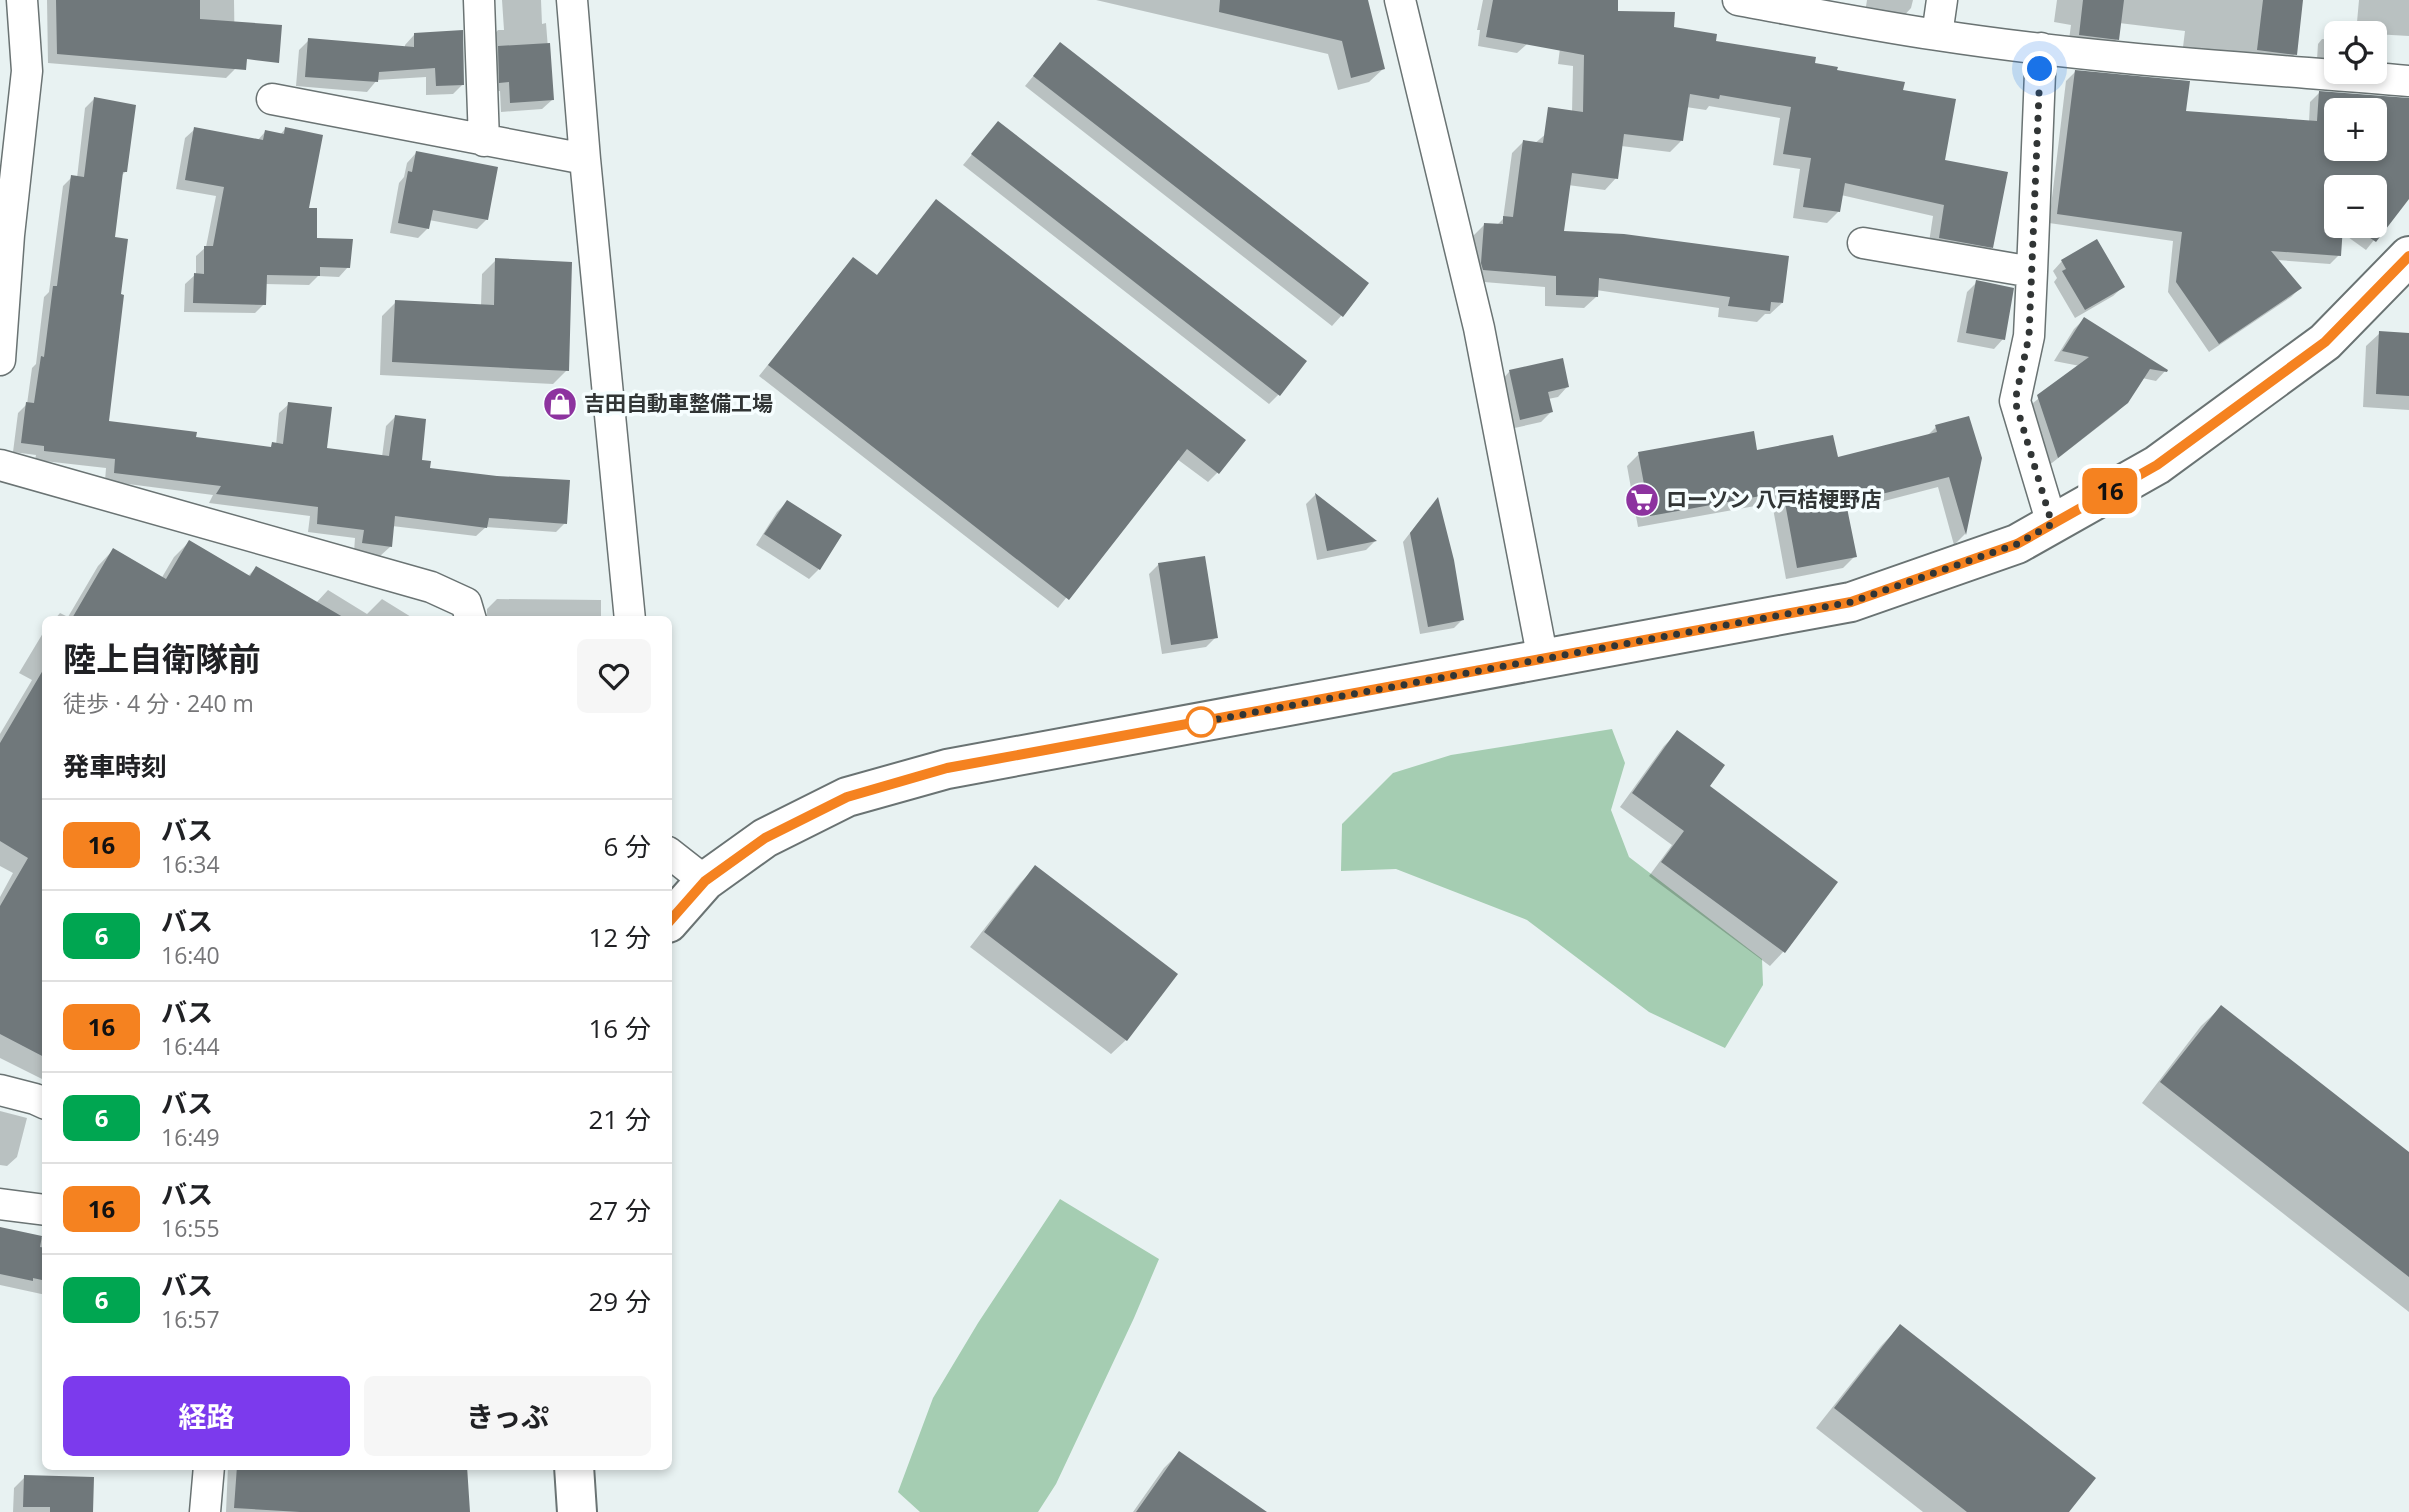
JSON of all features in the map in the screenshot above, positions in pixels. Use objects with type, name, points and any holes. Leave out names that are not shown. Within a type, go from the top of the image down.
[{"type":"main road","points":[[672,918],[705,881],[765,838],[847,797],[947,768],[1851,602],[2017,544],[2157,465],[2276,380],[2325,342],[2409,256]]},
{"type":"main road","points":[[574,1470],[577,1512]]},
{"type":"street","points":[[0,360],[5,235],[27,71],[22,0]]},
{"type":"street","points":[[479,0],[484,141]]},
{"type":"street","points":[[572,0],[630,616]]},
{"type":"street","points":[[1401,0],[1479,328],[1543,660]]},
{"type":"street","points":[[1738,0],[1937,35],[2041,48],[2409,81]]},
{"type":"street","points":[[1937,35],[1942,0]]},
{"type":"street","points":[[2041,48],[2029,336],[2015,401],[2052,524]]},
{"type":"street","points":[[272,99],[585,159]]},
{"type":"street","points":[[1863,243],[2032,272]]},
{"type":"street","points":[[0,465],[431,587],[466,603],[470,616]]},
{"type":"street","points":[[672,855],[705,881]]},
{"type":"street","points":[[0,1090],[42,1102]]},
{"type":"street","points":[[0,1204],[42,1206]]},
{"type":"street","points":[[205,1512],[209,1470]]},
{"type":"green space","points":[[1612,729],[1625,763],[1611,810],[1629,857],[1762,959],[1763,985],[1725,1048],[1649,1012],[1527,920],[1396,869],[1341,871],[1342,824],[1393,773],[1451,755]]},
{"type":"green space","points":[[1060,1199],[1159,1259],[1134,1318],[1056,1484],[1038,1512],[920,1512],[898,1492],[933,1398],[978,1323]]},
{"type":"building","points":[[56,0],[200,0],[200,19],[282,25],[279,63],[247,59],[246,70],[57,54]]},
{"type":"building","points":[[1220,0],[1368,0],[1385,69],[1351,78],[1342,41],[1219,12]]},
{"type":"building","points":[[1493,0],[1618,0],[1618,11],[1675,12],[1674,27],[1717,34],[1716,41],[1816,57],[1815,63],[1838,67],[1837,70],[1905,82],[1903,90],[1956,99],[1945,160],[2008,172],[1993,248],[1939,238],[1944,205],[1845,183],[1840,212],[1803,207],[1811,158],[1783,154],[1791,107],[1720,95],[1719,99],[1690,94],[1683,141],[1624,134],[1618,179],[1572,173],[1564,231],[1624,234],[1789,256],[1783,303],[1771,302],[1770,311],[1728,306],[1730,297],[1599,278],[1598,297],[1556,295],[1556,276],[1483,270],[1481,263],[1484,223],[1503,224],[1503,216],[1513,217],[1523,140],[1543,143],[1548,107],[1583,112],[1584,55],[1486,37]]},
{"type":"building","points":[[2083,0],[2124,0],[2119,40],[2079,35]]},
{"type":"building","points":[[2263,0],[2303,0],[2297,55],[2257,50]]},
{"type":"building","points":[[463,30],[464,85],[436,86],[435,68],[379,72],[378,82],[305,77],[308,38],[414,47],[414,33]]},
{"type":"building","points":[[1060,42],[1369,283],[1343,317],[1033,76]]},
{"type":"building","points":[[550,43],[554,100],[510,103],[509,82],[499,83],[498,46]]},
{"type":"building","points":[[2075,70],[2190,81],[2186,111],[2317,121],[2319,91],[2409,98],[2409,199],[2387,228],[2387,175],[2324,175],[2324,238],[2342,238],[2341,256],[2271,251],[2302,288],[2219,344],[2176,282],[2182,232],[2057,214]]},
{"type":"building","points":[[94,97],[136,105],[127,172],[123,172],[115,237],[128,239],[109,421],[197,432],[196,437],[271,447],[272,442],[283,444],[288,402],[332,407],[327,448],[389,456],[395,415],[426,419],[422,460],[431,461],[430,468],[497,476],[570,480],[567,524],[489,518],[487,528],[395,516],[392,547],[362,543],[364,530],[317,524],[318,507],[216,494],[221,486],[114,473],[115,459],[44,451],[44,446],[21,443],[26,402],[34,403],[41,356],[44,357],[53,286],[57,286],[71,175],[84,177]]},
{"type":"building","points":[[998,121],[1307,361],[1280,396],[971,154]]},
{"type":"building","points":[[194,127],[263,140],[265,130],[284,134],[285,127],[323,135],[309,208],[317,208],[317,238],[353,239],[350,268],[320,267],[320,276],[267,275],[266,305],[193,303],[194,273],[204,274],[204,246],[213,246],[224,187],[185,180]]},
{"type":"building","points":[[416,151],[498,167],[488,220],[433,210],[429,229],[398,223],[408,171],[412,172]]},
{"type":"building","points":[[936,199],[1246,440],[1219,474],[1187,449],[1069,600],[768,365],[853,257],[877,275]]},
{"type":"building","points":[[2097,239],[2125,287],[2085,310],[2062,271],[2066,269],[2061,260]]},
{"type":"building","points":[[495,258],[572,262],[569,371],[392,362],[395,300],[494,305]]},
{"type":"building","points":[[1976,280],[2014,288],[2005,340],[1966,333]]},
{"type":"building","points":[[2084,317],[2168,370],[2150,369],[2128,403],[2058,458],[2037,395],[2089,357],[2062,351]]},
{"type":"building","points":[[2379,331],[2409,333],[2409,396],[2376,394]]},
{"type":"building","points":[[1563,358],[1569,387],[1548,392],[1553,412],[1520,420],[1509,370]]},
{"type":"building","points":[[1969,416],[1982,458],[1966,535],[1949,477],[1846,503],[1857,557],[1797,568],[1783,492],[1650,516],[1638,452],[1754,431],[1757,450],[1833,435],[1838,457],[1937,432],[1935,425]]},
{"type":"building","points":[[1315,493],[1377,541],[1327,551]]},
{"type":"building","points":[[1438,497],[1454,560],[1464,620],[1428,627],[1410,533]]},
{"type":"building","points":[[787,500],[842,535],[820,570],[764,534]]},
{"type":"building","points":[[189,540],[250,576],[256,566],[341,616],[73,616],[113,548],[166,579]]},
{"type":"building","points":[[1205,556],[1218,638],[1171,645],[1158,563]]},
{"type":"building","points":[[42,672],[42,1056],[0,1034],[0,906],[28,858],[0,841],[0,743]]},
{"type":"building","points":[[1677,730],[1725,765],[1710,786],[1838,882],[1785,953],[1661,862],[1684,831],[1632,793]]},
{"type":"building","points":[[1035,865],[1178,974],[1127,1041],[984,932]]},
{"type":"building","points":[[2221,1005],[2409,1152],[2409,1277],[2160,1082]]},
{"type":"building","points":[[0,1227],[42,1236],[42,1280],[33,1278],[33,1281],[0,1274]]},
{"type":"building","points":[[1900,1324],[2096,1478],[2069,1512],[1967,1512],[1834,1408]]},
{"type":"building","points":[[1179,1451],[1267,1512],[1136,1512]]},
{"type":"building","points":[[237,1470],[467,1470],[470,1512],[300,1512],[234,1508]]},
{"type":"building","points":[[24,1475],[94,1477],[93,1512],[50,1512],[50,1507],[23,1507]]},
{"type":"bus line","name":"16","points":[[672,918],[705,881],[765,838],[847,797],[947,768],[1851,602],[2017,544],[2157,465],[2276,380],[2325,342],[2409,256]]},
{"type":"place","name":"吉田自動車整備工場","points":[[560,404]]},
{"type":"place","name":"ローソン 八戸桔梗野店","points":[[1642,500]]},
{"type":"route","points":[[1201,722],[1191,724],[1851,602],[2017,544],[2052,524],[2015,401],[2029,336],[2040,69]]}]
